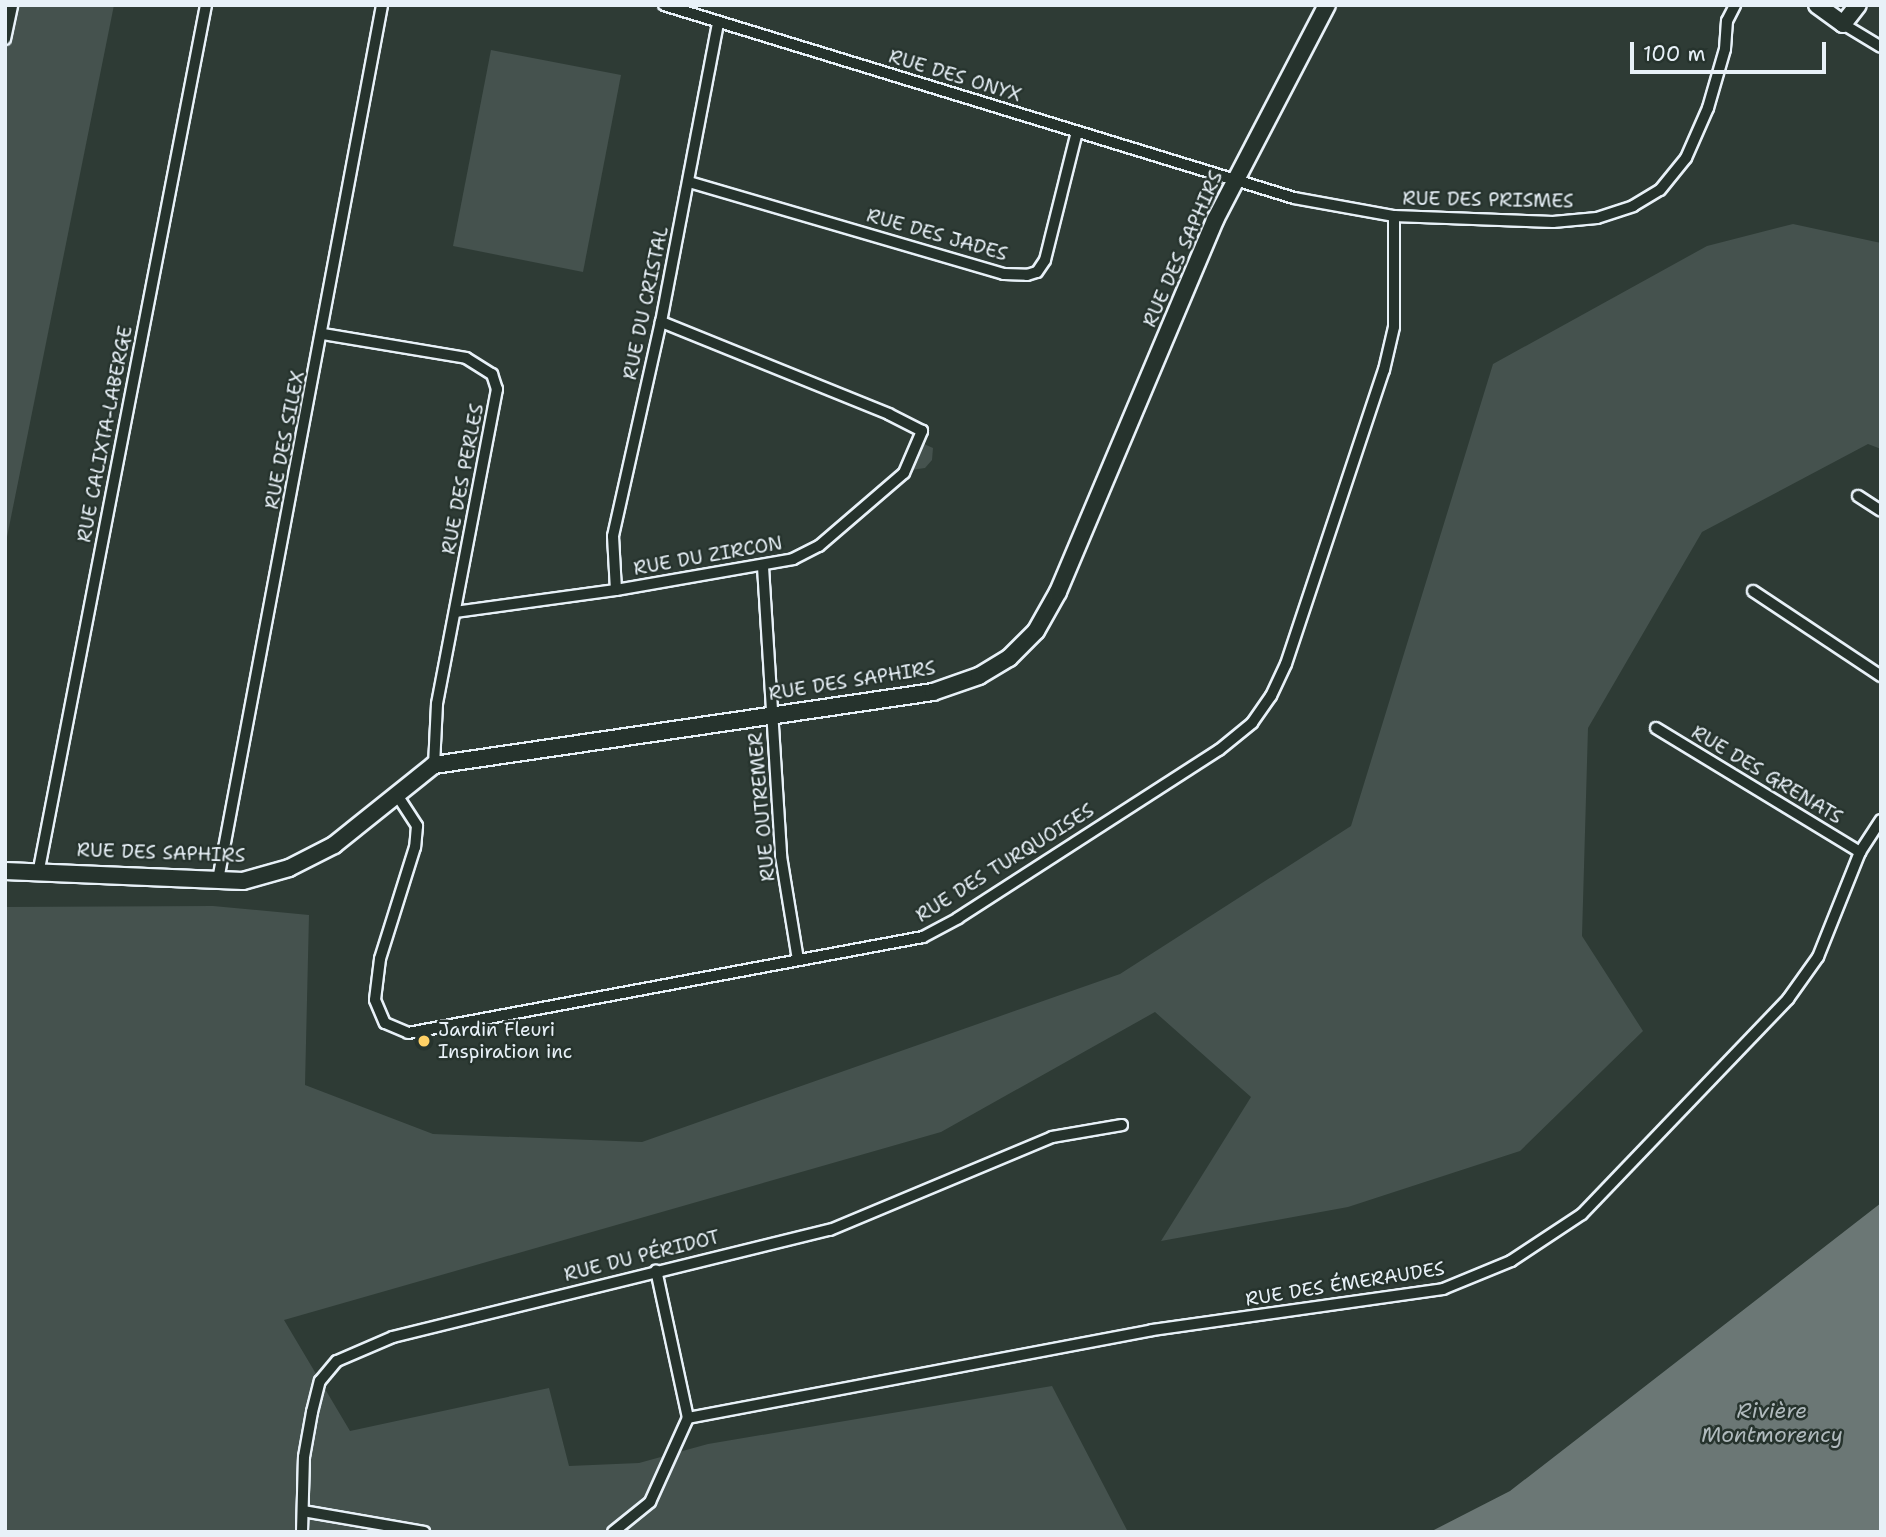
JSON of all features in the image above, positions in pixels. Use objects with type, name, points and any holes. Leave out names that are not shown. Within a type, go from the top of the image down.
[{"type":"street","points":[[5,39],[12,5]]},
{"type":"street","name":"RUE CALIXTA-LABERGE","points":[[39,869],[206,5]]},
{"type":"street","name":"RUE DES SILEX","points":[[218,880],[323,334],[382,5]]},
{"type":"street","name":"RUE DES ONYX","points":[[664,5],[1236,181]]},
{"type":"street","name":"RUE DES SAPHIRS","points":[[5,871],[39,869],[243,881],[289,868],[334,845],[434,765],[933,692],[979,676],[1009,658],[1035,631],[1058,592],[1236,181],[1327,5]]},
{"type":"street","name":"RUE DES PRISMES","points":[[1236,181],[1294,198],[1394,216],[1553,222],[1597,218],[1633,206],[1660,190],[1686,158],[1708,108],[1725,49],[1727,21],[1735,5]]},
{"type":"street","points":[[1817,5],[1881,47]]},
{"type":"street","points":[[1843,23],[1858,5]]},
{"type":"street","name":"RUE DU CRISTAL","points":[[615,590],[613,536],[661,322],[718,22]]},
{"type":"street","name":"RUE DES JADES","points":[[689,182],[1004,274],[1027,275],[1037,272],[1045,260],[1077,132]]},
{"type":"street","name":"RUE DES TURQUOISES","points":[[397,795],[417,826],[415,847],[380,959],[375,1000],[379,1016],[395,1030],[408,1033],[923,937],[1219,750],[1252,723],[1286,664],[1384,370],[1394,327],[1394,216]]},
{"type":"street","name":"RUE DU ZIRCON","points":[[455,612],[763,567],[793,559],[830,537],[904,473],[922,431],[661,322]]},
{"type":"street","name":"RUE DES PERLES","points":[[323,334],[466,358],[492,374],[497,406],[437,704],[434,765]]},
{"type":"street","points":[[1858,496],[1881,511]]},
{"type":"street","name":"RUE OUTREMER","points":[[763,567],[781,856],[797,960]]},
{"type":"street","points":[[1753,591],[1881,677]]},
{"type":"street","name":"RUE DES GRENATS","points":[[1656,728],[1860,852]]},
{"type":"street","name":"RUE DES ÉMERAUDES","points":[[688,1418],[1152,1330],[1443,1289],[1511,1261],[1582,1214],[1788,999],[1818,957],[1860,852],[1881,820]]},
{"type":"street","name":"RUE DU PÉRIDOT","points":[[302,1532],[304,1457],[312,1412],[320,1381],[337,1361],[393,1337],[656,1270],[830,1230],[1052,1137],[1122,1125]]},
{"type":"street","points":[[613,1532],[650,1502],[688,1418],[656,1270]]},
{"type":"street","points":[[303,1511],[424,1532]]},
{"type":"shaded area","points":[[5,5],[114,5],[5,547]]},
{"type":"shaded area","points":[[491,50],[621,75],[583,272],[453,246]]},
{"type":"shaded area","points":[[1793,224],[1881,243],[1881,449],[1868,444],[1702,532],[1588,728],[1582,936],[1643,1031],[1520,1151],[1348,1207],[1161,1241],[1251,1097],[1155,1012],[941,1132],[284,1320],[350,1431],[549,1388],[569,1466],[639,1463],[708,1444],[1052,1386],[1128,1532],[5,1532],[5,907],[213,906],[309,915],[305,1085],[433,1134],[642,1142],[1120,974],[1351,826],[1493,364],[1707,246]]},
{"type":"shaded area","points":[[924,444],[933,448],[932,460],[925,468],[911,470]]},
{"type":"water","name":"Rivière Montmorency","points":[[1881,1203],[1881,1532],[1430,1532],[1510,1491]]},
{"type":"place","name":"Jardin Fleuri Inspiration inc","points":[[424,1041]]}]
